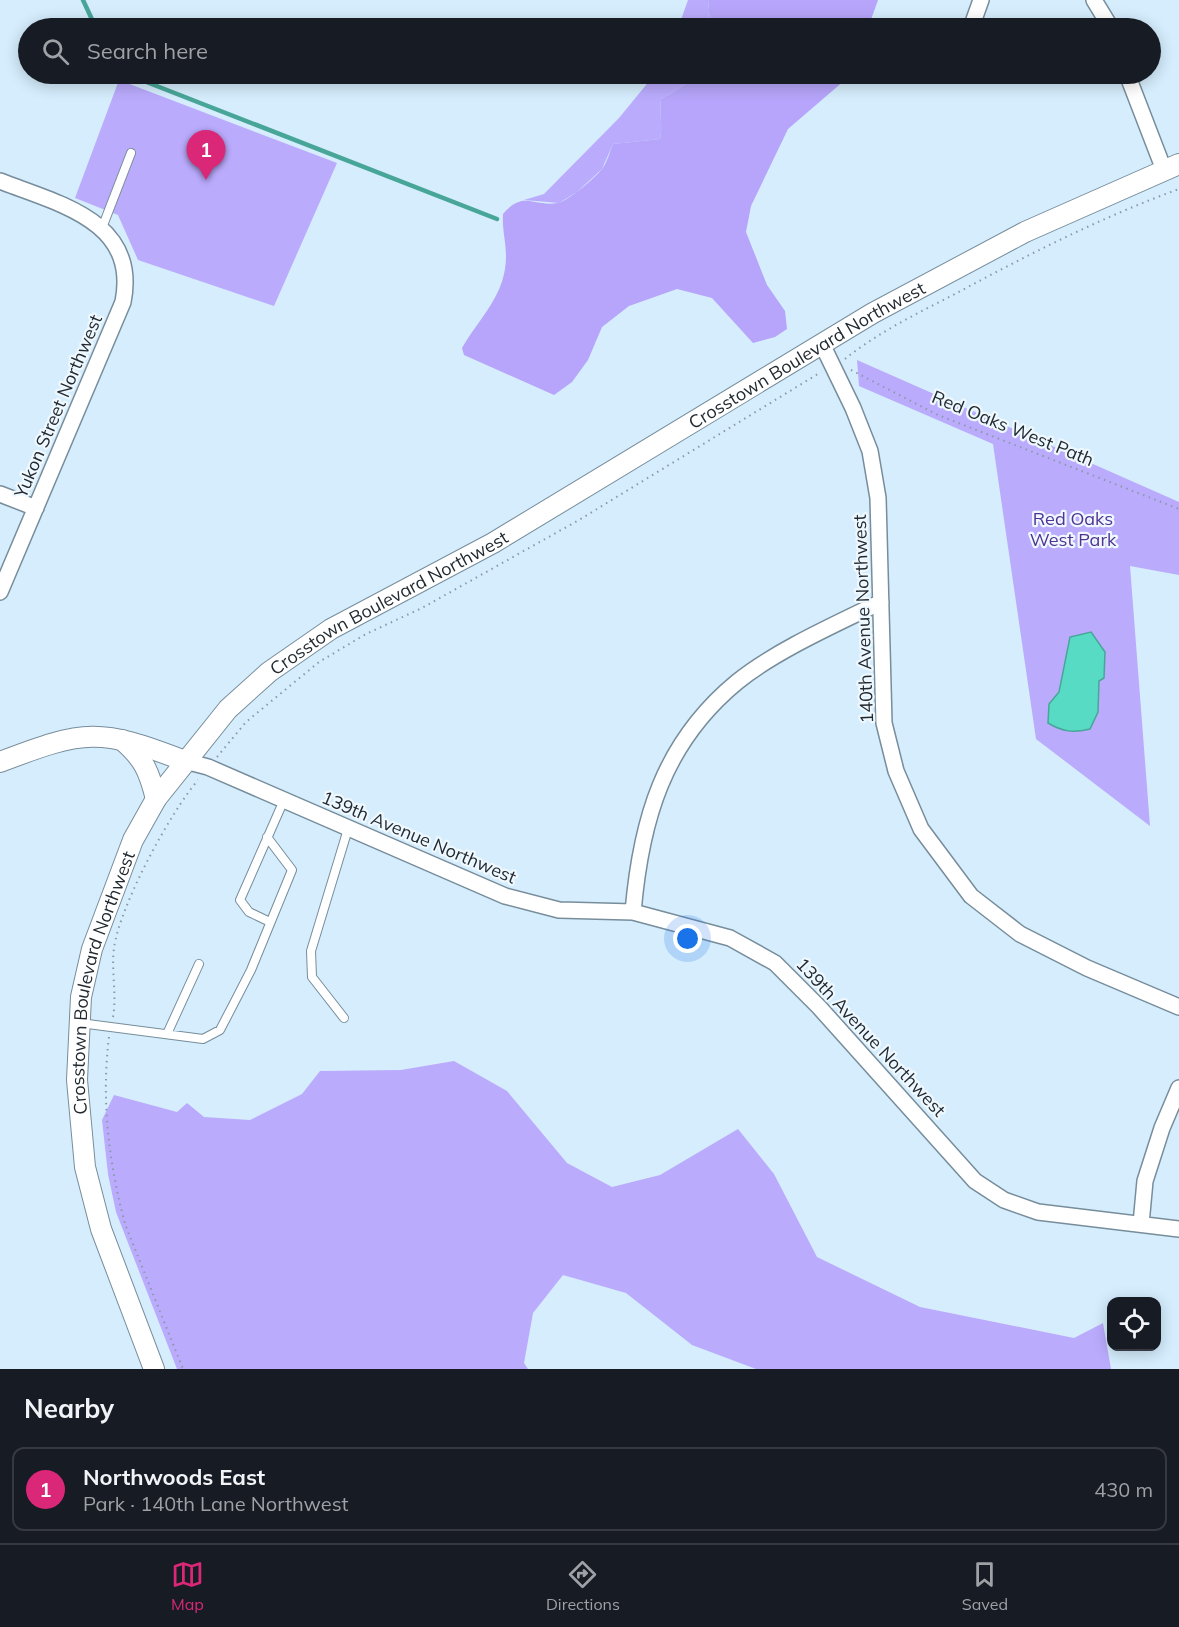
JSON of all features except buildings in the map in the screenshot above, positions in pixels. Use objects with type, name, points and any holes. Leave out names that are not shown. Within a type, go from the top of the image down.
[{"type":"street","points":[[975,18],[981,0]]},
{"type":"street","points":[[1094,0],[1105,18]]},
{"type":"street","points":[[1132,84],[1171,167]]},
{"type":"street","name":"Crosstown Boulevard Northwest","points":[[154,1369],[97,1217],[85,1167],[76,1080],[81,997],[95,940],[133,840],[156,799],[228,709],[250,688],[321,636],[519,528],[822,344],[960,264],[1053,218],[1171,167]]},
{"type":"street","points":[[0,181],[88,216],[102,228]]},
{"type":"street","name":"Yukon Street Northwest","points":[[0,592],[123,303],[127,285],[124,266],[117,248],[102,228]]},
{"type":"street","name":"140th Avenue Northwest","points":[[822,344],[853,408],[870,451],[879,498],[884,723],[896,771],[921,830],[971,896],[1020,934],[1087,968],[1179,1007]]},
{"type":"street","points":[[0,494],[36,508]]},
{"type":"street","points":[[633,912],[637,861],[651,805],[670,761],[700,717],[738,681],[805,640],[881,602]]},
{"type":"street","points":[[0,762],[49,743],[77,736],[120,738],[185,760]]},
{"type":"street","points":[[120,738],[140,756],[149,773],[156,799]]},
{"type":"street","name":"139th Avenue Northwest","points":[[185,760],[208,767],[505,896],[559,910],[633,912],[730,938],[775,963],[819,1007],[975,1181],[1004,1200],[1038,1212],[1179,1229]]},
{"type":"street","points":[[1141,1224],[1145,1181],[1162,1128],[1179,1088]]},
{"type":"lane","points":[[102,228],[131,153]]},
{"type":"lane","points":[[270,922],[249,912],[240,900],[284,800]]},
{"type":"lane","points":[[344,1018],[312,977],[311,951],[348,829]]},
{"type":"lane","points":[[79,1023],[203,1039],[220,1030],[251,970],[292,870],[267,837]]},
{"type":"lane","points":[[167,1034],[199,964]]},
{"type":"path","points":[[846,361],[926,309],[980,280],[1141,203],[1179,189]]},
{"type":"path","name":"Red Oaks West Path","points":[[849,368],[938,415],[1179,509]]},
{"type":"path","points":[[183,1369],[125,1224],[108,1141],[106,1101],[110,1027],[115,1004],[114,946],[153,850],[190,789],[246,722],[319,662],[570,524],[818,374]]},
{"type":"green space","points":[[688,0],[709,0],[708,11],[710,18],[682,18]]},
{"type":"green space","points":[[118,84],[130,84],[337,163],[274,306],[138,260],[118,215],[75,198]]},
{"type":"green space","points":[[647,84],[686,84],[661,99],[660,139],[613,144],[602,169],[577,192],[559,203],[524,200],[544,194],[619,118]]},
{"type":"green space","name":"Red Oaks West Park","points":[[857,360],[1179,502],[1179,575],[1130,566],[1150,826],[1036,739],[993,444],[859,386]]},
{"type":"green space","points":[[454,1061],[507,1091],[567,1163],[612,1187],[660,1175],[738,1129],[774,1174],[817,1257],[920,1307],[1074,1338],[1103,1323],[1111,1369],[756,1369],[692,1345],[626,1293],[563,1275],[533,1313],[524,1363],[528,1369],[177,1369],[116,1212],[108,1174],[102,1120],[114,1095],[177,1112],[187,1103],[204,1117],[250,1120],[302,1094],[320,1071],[401,1070]]},
{"type":"shaded area","points":[[709,0],[878,0],[872,18],[710,18],[708,11]]},
{"type":"shaded area","points":[[686,84],[840,84],[788,129],[751,206],[746,232],[767,285],[785,311],[787,329],[775,337],[753,343],[712,298],[677,289],[629,306],[602,327],[588,360],[572,382],[554,395],[464,355],[462,348],[491,305],[502,282],[506,256],[503,214],[510,207],[523,201],[549,204],[568,198],[602,169],[613,144],[660,139],[661,99]]},
{"type":"shaded area","points":[[1091,632],[1105,652],[1104,678],[1099,681],[1098,712],[1090,729],[1063,730],[1048,723],[1049,704],[1059,692],[1070,637]]},
{"type":"waterway","points":[[83,0],[91,18]]},
{"type":"waterway","points":[[152,84],[497,219]]},
{"type":"place","name":"Northwoods East","points":[[206,180]]}]
